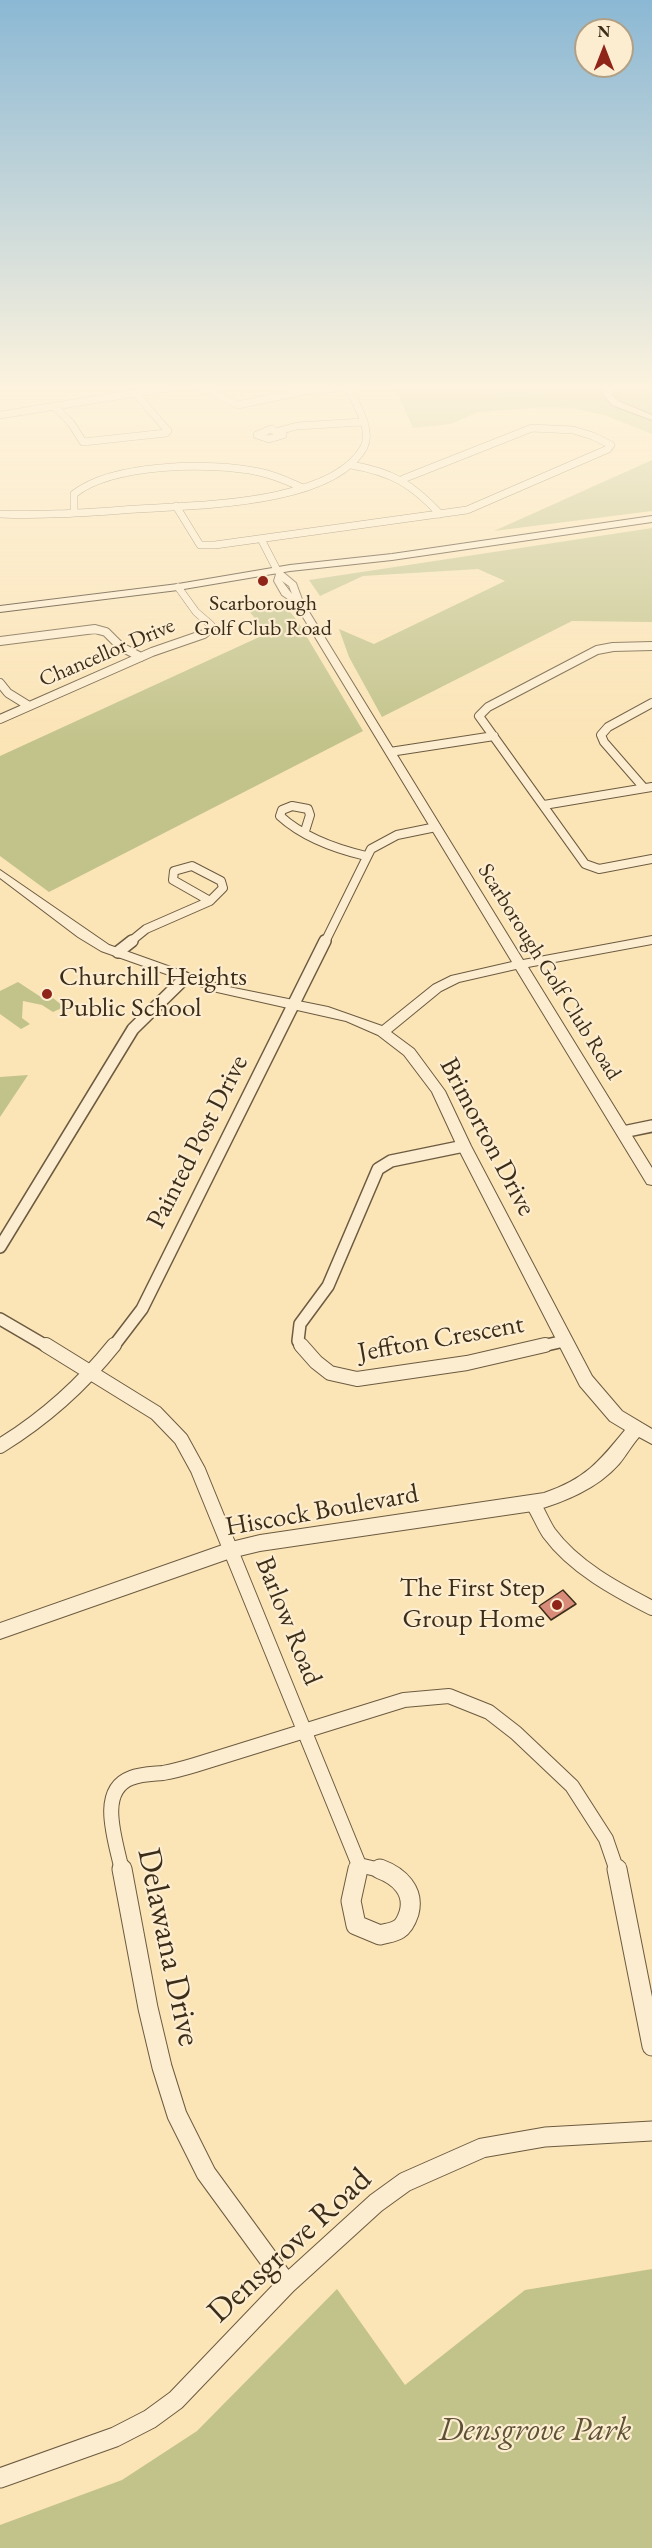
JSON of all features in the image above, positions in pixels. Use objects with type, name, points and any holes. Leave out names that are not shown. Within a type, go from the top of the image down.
[{"type":"main road","points":[[0,609],[200,584],[652,519]]},
{"type":"street","points":[[74,506],[74,513]]},
{"type":"street","points":[[0,514],[74,513],[176,506],[200,545],[215,545],[440,514],[478,506]]},
{"type":"street","points":[[433,506],[440,514]]},
{"type":"street","points":[[261,538],[279,572]]},
{"type":"street","name":"Scarborough Golf Club Road","points":[[279,572],[278,580],[285,592],[298,602],[652,1180]]},
{"type":"street","name":"Chancellor Drive","points":[[0,719],[184,639],[207,633],[211,628],[189,605],[178,587]]},
{"type":"street","points":[[0,641],[95,629],[106,632],[121,647],[141,657]]},
{"type":"street","points":[[652,646],[612,647],[597,650],[488,707],[479,716],[589,868],[599,869],[652,859]]},
{"type":"street","points":[[0,683],[8,693],[29,706]]},
{"type":"street","points":[[648,788],[604,742],[601,735],[608,727],[652,703]]},
{"type":"street","points":[[390,752],[494,736]]},
{"type":"street","points":[[544,805],[648,788]]},
{"type":"street","name":"Painted Post Drive","points":[[0,1446],[21,1435],[40,1420],[90,1373],[142,1309],[294,1006],[366,856],[378,844],[397,835],[436,827]]},
{"type":"street","points":[[305,831],[338,849],[366,856]]},
{"type":"street","points":[[118,952],[146,929],[210,901],[223,888],[221,881],[197,867],[184,866],[174,871],[172,878],[175,882],[210,901]]},
{"type":"street","name":"Brimorton Drive","points":[[0,873],[90,939],[118,952],[185,978],[221,989],[294,1006],[328,1011],[383,1032],[409,1052],[429,1077],[586,1381],[616,1416],[652,1437]]},
{"type":"street","points":[[383,1032],[437,988],[472,974],[652,939]]},
{"type":"street","points":[[0,1247],[129,1034],[185,978]]},
{"type":"street","points":[[623,1132],[652,1126]]},
{"type":"street","name":"Jeffton Crescent","points":[[464,1146],[391,1161],[378,1169],[328,1287],[300,1324],[298,1341],[320,1367],[344,1379],[357,1380],[467,1363],[564,1341]]},
{"type":"street","name":"Barlow Road","points":[[0,1319],[116,1386],[156,1413],[181,1439],[198,1470],[359,1865]]},
{"type":"street","name":"Hiscock Boulevard","points":[[0,1631],[231,1551],[324,1533],[533,1504],[555,1498],[586,1483],[611,1461],[636,1429]]},
{"type":"street","points":[[533,1504],[550,1533],[568,1552],[594,1574],[652,1608]]},
{"type":"street","points":[[304,1731],[404,1700],[449,1696],[482,1708],[516,1733],[572,1786],[606,1839],[616,1864],[652,2046]]},
{"type":"street","name":"Delawana Drive","points":[[287,2284],[206,2173],[177,2115],[162,2067],[148,2008],[114,1834],[110,1800],[114,1790],[130,1777],[144,1773],[163,1773],[195,1765],[304,1731]]},
{"type":"street","points":[[359,1865],[378,1866],[399,1877],[411,1898],[408,1917],[399,1929],[380,1935],[356,1924],[350,1908],[351,1892],[359,1865]]},
{"type":"street","name":"Densgrove Road","points":[[0,2478],[115,2437],[150,2419],[176,2400],[287,2284],[376,2203],[405,2182],[450,2159],[482,2148],[545,2137],[652,2131]]},
{"type":"green space","points":[[550,506],[652,506],[652,511],[494,531]]},
{"type":"green space","points":[[652,528],[652,622],[572,621],[382,717],[349,657],[339,629],[374,644],[505,581],[478,569],[363,576],[320,596],[309,580]]},
{"type":"green space","points":[[285,605],[298,622],[363,731],[49,892],[0,856],[0,756],[268,633],[247,609]]},
{"type":"green space","points":[[18,982],[47,1001],[53,998],[64,1007],[53,1012],[42,1005],[23,1001],[22,1018],[30,1024],[21,1029],[0,1014],[0,991]]},
{"type":"green space","points":[[28,1075],[0,1117],[0,1077]]},
{"type":"green space","name":"Densgrove Park","points":[[652,2269],[652,2548],[0,2548],[0,2525],[122,2480],[197,2431],[337,2289],[405,2385],[525,2290]]},
{"type":"building","name":"The First Step Group Home","points":[[563,1590],[576,1604],[551,1620],[539,1606]]},
{"type":"place","name":"Scarborough Golf Club Road","points":[[263,581]]},
{"type":"place","name":"Churchill Heights Public School","points":[[47,994]]},
{"type":"place","name":"The First Step Group Home","points":[[557,1605]]}]
